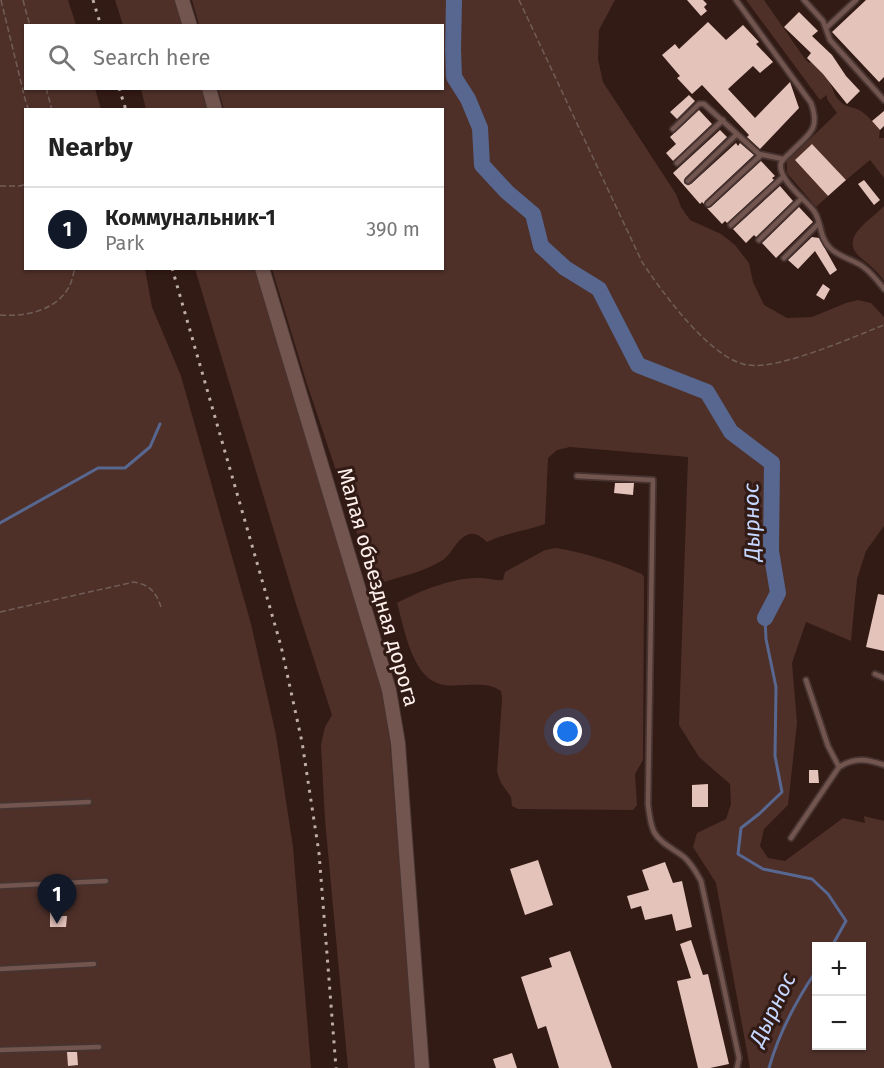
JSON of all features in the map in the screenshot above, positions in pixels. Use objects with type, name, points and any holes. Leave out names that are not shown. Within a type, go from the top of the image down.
[{"type":"street","points":[[182,0],[189,24]]},
{"type":"street","points":[[209,90],[214,108]]},
{"type":"street","name":"Малая объездная дорога","points":[[263,270],[394,713],[422,1068]]},
{"type":"lane","points":[[736,0],[811,103],[816,117],[811,131],[783,159],[781,165],[783,177],[814,211],[823,238],[830,247],[837,254],[861,265],[875,276],[884,289]]},
{"type":"lane","points":[[804,0],[823,21],[830,40],[884,100]]},
{"type":"lane","points":[[826,28],[856,0]]},
{"type":"lane","points":[[673,129],[699,104],[709,107],[761,155],[783,159]]},
{"type":"lane","points":[[676,163],[723,120]]},
{"type":"lane","points":[[688,181],[737,134]]},
{"type":"lane","points":[[708,204],[761,155]]},
{"type":"lane","points":[[731,225],[783,177]]},
{"type":"lane","points":[[759,240],[802,198]]},
{"type":"lane","points":[[784,258],[819,223]]},
{"type":"lane","points":[[576,476],[653,480],[648,804],[650,822],[661,841],[685,858],[700,881],[739,1058],[737,1068]]},
{"type":"lane","points":[[874,674],[884,678]]},
{"type":"lane","points":[[806,680],[828,746],[839,767]]},
{"type":"lane","points":[[791,838],[839,767],[850,761],[866,759],[884,765]]},
{"type":"lane","points":[[0,806],[89,802]]},
{"type":"lane","points":[[0,886],[106,881]]},
{"type":"lane","points":[[0,969],[94,964]]},
{"type":"lane","points":[[0,1050],[99,1047]]},
{"type":"path","points":[[1,0],[28,108]]},
{"type":"path","points":[[23,0],[29,24]]},
{"type":"path","points":[[519,0],[642,262],[669,302],[707,340],[731,358],[748,365],[766,365],[793,359],[884,325]]},
{"type":"path","points":[[46,90],[51,108]]},
{"type":"path","points":[[0,186],[24,185]]},
{"type":"path","points":[[0,315],[15,316],[35,313],[57,300],[69,287],[74,270]]},
{"type":"path","points":[[0,612],[134,582],[145,584],[153,590],[157,594],[161,607]]},
{"type":"shaded area","points":[[0,0],[68,0],[76,24],[24,24],[24,90],[95,90],[101,108],[24,108],[24,270],[145,270],[152,307],[181,376],[251,624],[276,735],[293,847],[311,1068],[0,1068]]},
{"type":"shaded area","points":[[115,0],[177,0],[185,24],[123,24]]},
{"type":"shaded area","points":[[192,0],[615,0],[599,30],[598,59],[603,82],[676,194],[690,220],[721,234],[735,245],[749,263],[753,282],[764,305],[787,318],[812,317],[858,300],[871,303],[884,317],[884,526],[866,551],[857,579],[851,641],[806,622],[792,663],[797,723],[788,805],[764,829],[760,846],[768,858],[785,861],[843,818],[865,823],[864,816],[884,821],[884,1068],[750,1068],[716,883],[693,847],[697,833],[726,819],[731,804],[730,784],[699,757],[679,725],[688,457],[570,447],[557,450],[548,458],[545,524],[487,542],[477,535],[470,534],[462,538],[443,560],[429,567],[384,582],[371,575],[307,384],[272,270],[444,270],[444,108],[224,108],[218,90],[444,90],[444,24],[199,24]]},
{"type":"shaded area","points":[[746,0],[764,0],[805,59],[826,77],[839,100],[846,106],[862,112],[880,130],[879,138],[884,138],[884,178],[870,160],[846,180],[812,144],[795,160],[828,196],[816,207],[787,173],[787,161],[837,113],[827,99],[827,95],[820,100]]},
{"type":"shaded area","points":[[141,90],[204,90],[210,108],[146,108]]},
{"type":"shaded area","points":[[884,206],[884,281],[854,250],[853,243],[854,236],[859,230]]},
{"type":"shaded area","points":[[195,270],[257,270],[382,692],[390,743],[415,1068],[348,1068],[325,820],[321,745],[325,727],[332,715],[296,604]]},
{"type":"shaded area","points":[[556,548],[610,562],[642,574],[644,577],[643,760],[635,774],[637,805],[633,810],[518,809],[512,806],[511,797],[501,783],[497,772],[501,691],[483,685],[448,685],[428,678],[415,660],[406,636],[397,603],[448,582],[470,578],[503,580],[505,572],[545,550]]},
{"type":"building","points":[[687,0],[703,0],[707,4],[704,7],[707,11],[701,16]]},
{"type":"building","points":[[866,0],[884,0],[884,77],[879,82],[832,32]]},
{"type":"building","points":[[799,12],[818,31],[812,36],[832,55],[846,76],[860,91],[847,104],[807,58],[811,53],[784,27]]},
{"type":"building","points":[[708,22],[726,40],[743,25],[759,42],[756,44],[773,62],[760,73],[753,66],[728,89],[755,118],[790,82],[799,108],[760,149],[702,85],[692,94],[677,78],[680,76],[662,55],[675,44],[679,49]]},
{"type":"building","points":[[689,95],[695,101],[677,119],[670,112]]},
{"type":"building","points":[[699,110],[712,124],[673,161],[666,153],[676,144],[670,137]]},
{"type":"building","points":[[884,111],[884,126],[880,130],[872,121]]},
{"type":"building","points":[[720,130],[727,137],[685,178],[685,184],[691,184],[736,143],[738,146],[740,143],[754,155],[704,204],[702,202],[700,204],[673,173]]},
{"type":"building","points":[[812,144],[846,180],[828,196],[795,160]]},
{"type":"building","points":[[761,161],[775,176],[772,178],[774,180],[727,223],[725,221],[722,224],[707,208],[711,207]]},
{"type":"building","points":[[864,180],[880,200],[874,205],[858,184]]},
{"type":"building","points":[[780,186],[793,201],[756,237],[754,235],[746,243],[733,229]]},
{"type":"building","points":[[799,207],[813,222],[776,258],[762,243]]},
{"type":"building","points":[[812,237],[819,238],[837,270],[830,275],[815,251],[798,269],[788,260]]},
{"type":"building","points":[[823,284],[830,289],[824,300],[816,295]]},
{"type":"building","points":[[615,483],[634,483],[633,495],[614,493]]},
{"type":"building","points":[[878,594],[884,595],[884,651],[866,647]]},
{"type":"building","points":[[809,770],[818,770],[819,783],[809,783]]},
{"type":"building","points":[[708,784],[708,807],[692,807],[692,785]]},
{"type":"building","points":[[538,860],[553,905],[525,915],[510,869]]},
{"type":"building","points":[[665,862],[673,883],[682,881],[692,927],[676,931],[672,914],[645,920],[641,906],[631,909],[627,896],[649,890],[642,870]]},
{"type":"building","points":[[50,912],[58,912],[58,916],[67,916],[66,927],[50,927]]},
{"type":"building","points":[[691,940],[703,975],[708,974],[729,1064],[698,1068],[677,981],[691,978],[680,944]]},
{"type":"building","points":[[570,951],[612,1068],[559,1068],[546,1026],[538,1029],[521,977],[552,967],[549,958]]},
{"type":"building","points":[[67,1052],[77,1052],[78,1065],[68,1066]]},
{"type":"building","points":[[512,1053],[517,1068],[496,1068],[493,1059]]},
{"type":"waterway","name":"Дырнос","points":[[454,0],[454,77],[468,99],[480,128],[482,165],[507,192],[533,214],[541,246],[565,268],[599,289],[638,365],[707,392],[731,432],[772,463],[771,551],[778,593],[765,618]]},
{"type":"waterway","points":[[0,523],[98,468],[125,468],[150,447],[160,424]]},
{"type":"waterway","name":"Дырнос","points":[[765,618],[766,639],[776,687],[775,756],[782,792],[741,828],[738,854],[763,869],[812,879],[828,894],[846,921],[834,942]]},
{"type":"waterway","name":"Дырнос","points":[[769,1068],[789,1017],[812,978]]},
{"type":"railway","points":[[93,0],[100,24]]},
{"type":"railway","points":[[120,90],[125,108]]},
{"type":"railway","points":[[173,270],[281,646],[302,742],[319,853],[336,1068]]},
{"type":"place","name":"Коммунальник-1","points":[[57,924]]}]
